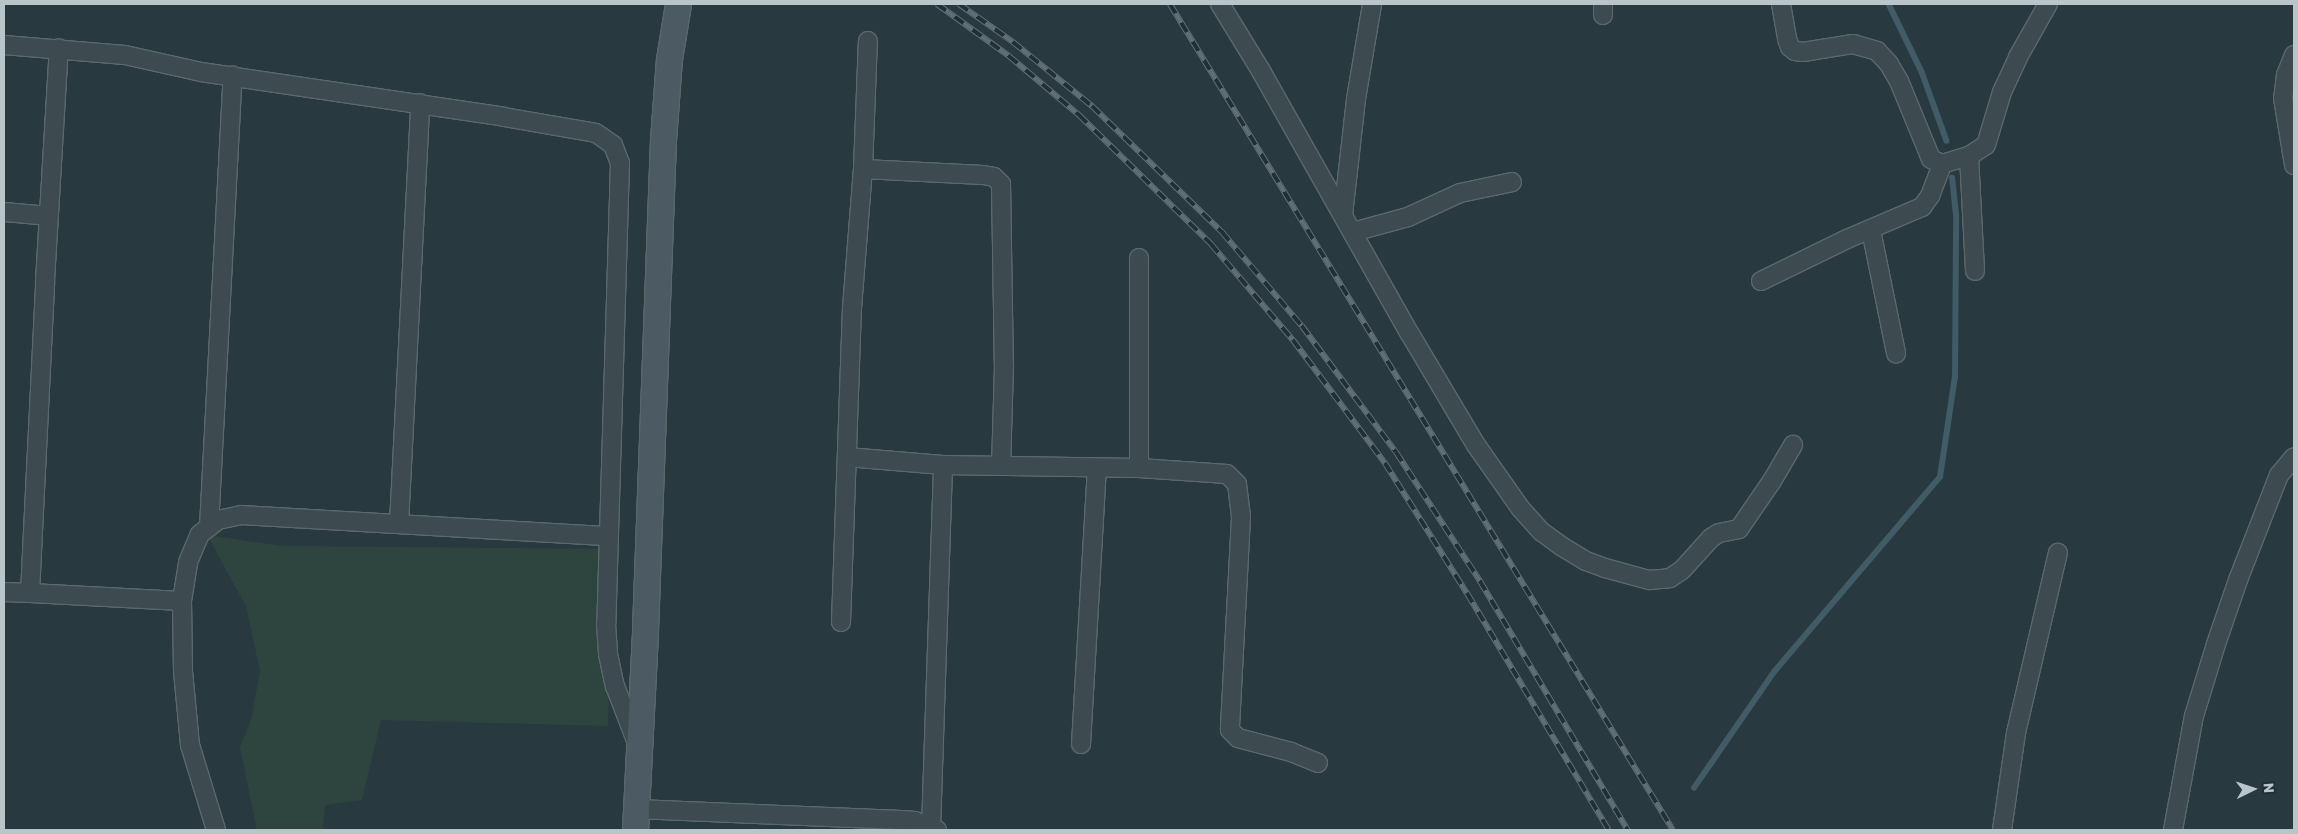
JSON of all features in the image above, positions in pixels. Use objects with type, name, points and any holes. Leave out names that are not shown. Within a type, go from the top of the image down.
[{"type":"street","points":[[678,4],[669,59],[663,140],[635,820],[901,820],[915,822],[933,830],[942,465]]},
{"type":"street","points":[[1220,4],[1410,334],[1498,480],[1542,532],[1586,561],[1649,580],[1664,580],[1677,575],[1711,538],[1719,533],[1739,529],[1772,482],[1793,445]]},
{"type":"street","points":[[1343,215],[1356,99],[1372,4]]},
{"type":"street","points":[[1781,4],[1787,39],[1790,47],[1795,50],[1803,52],[1853,44],[1877,51],[1889,64],[1899,81],[1931,159],[1942,164],[1969,156],[1986,145],[2002,92],[2018,57],[2048,4]]},
{"type":"street","points":[[840,622],[852,308],[863,169],[868,41]]},
{"type":"street","points":[[4,45],[59,48],[125,55],[201,72],[420,104],[596,133],[613,145],[620,163],[606,624],[608,654],[615,686],[639,748]]},
{"type":"street","points":[[30,593],[59,48]]},
{"type":"street","points":[[2294,55],[2286,75],[2283,98],[2294,165]]},
{"type":"street","points":[[210,527],[233,76]]},
{"type":"street","points":[[400,524],[420,104]]},
{"type":"street","points":[[1969,156],[1975,271]]},
{"type":"street","points":[[1761,281],[1922,207],[1930,196],[1942,164]]},
{"type":"street","points":[[863,169],[983,175],[994,177],[1001,184],[1004,366],[1001,466]]},
{"type":"street","points":[[1353,232],[1408,217],[1460,193],[1512,182]]},
{"type":"street","points":[[4,212],[49,216]]},
{"type":"street","points":[[1871,230],[1896,353]]},
{"type":"street","points":[[1139,258],[1139,468]]},
{"type":"street","points":[[847,457],[942,465],[1139,468],[1227,474],[1237,484],[1241,517],[1240,572],[1228,721],[1230,730],[1238,738],[1291,752],[1318,763]]},
{"type":"street","points":[[2173,830],[2194,716],[2216,644],[2238,580],[2279,475],[2294,457]]},
{"type":"street","points":[[1081,744],[1097,468]]},
{"type":"street","points":[[216,830],[207,807],[190,745],[183,671],[182,601],[188,562],[200,534],[218,520],[241,515],[608,536]]},
{"type":"street","points":[[2002,830],[2016,733],[2058,553]]},
{"type":"street","points":[[4,592],[182,601]]},
{"type":"green space","points":[[207,535],[282,546],[612,549],[608,726],[381,720],[362,800],[325,805],[323,830],[257,830],[240,747],[251,720],[260,671],[246,606]]},
{"type":"waterway","points":[[1889,4],[1922,72],[1947,141]]},
{"type":"waterway","points":[[1694,788],[1774,672],[1940,477],[1955,377],[1956,215],[1952,178]]},
{"type":"railway","points":[[937,4],[1009,56],[1079,115],[1211,244],[1293,340],[1385,463],[1467,593],[1609,830]]},
{"type":"railway","points":[[959,4],[1013,42],[1092,106],[1222,232],[1302,326],[1396,452],[1480,581],[1628,830]]},
{"type":"railway","points":[[1170,4],[1673,830]]}]
